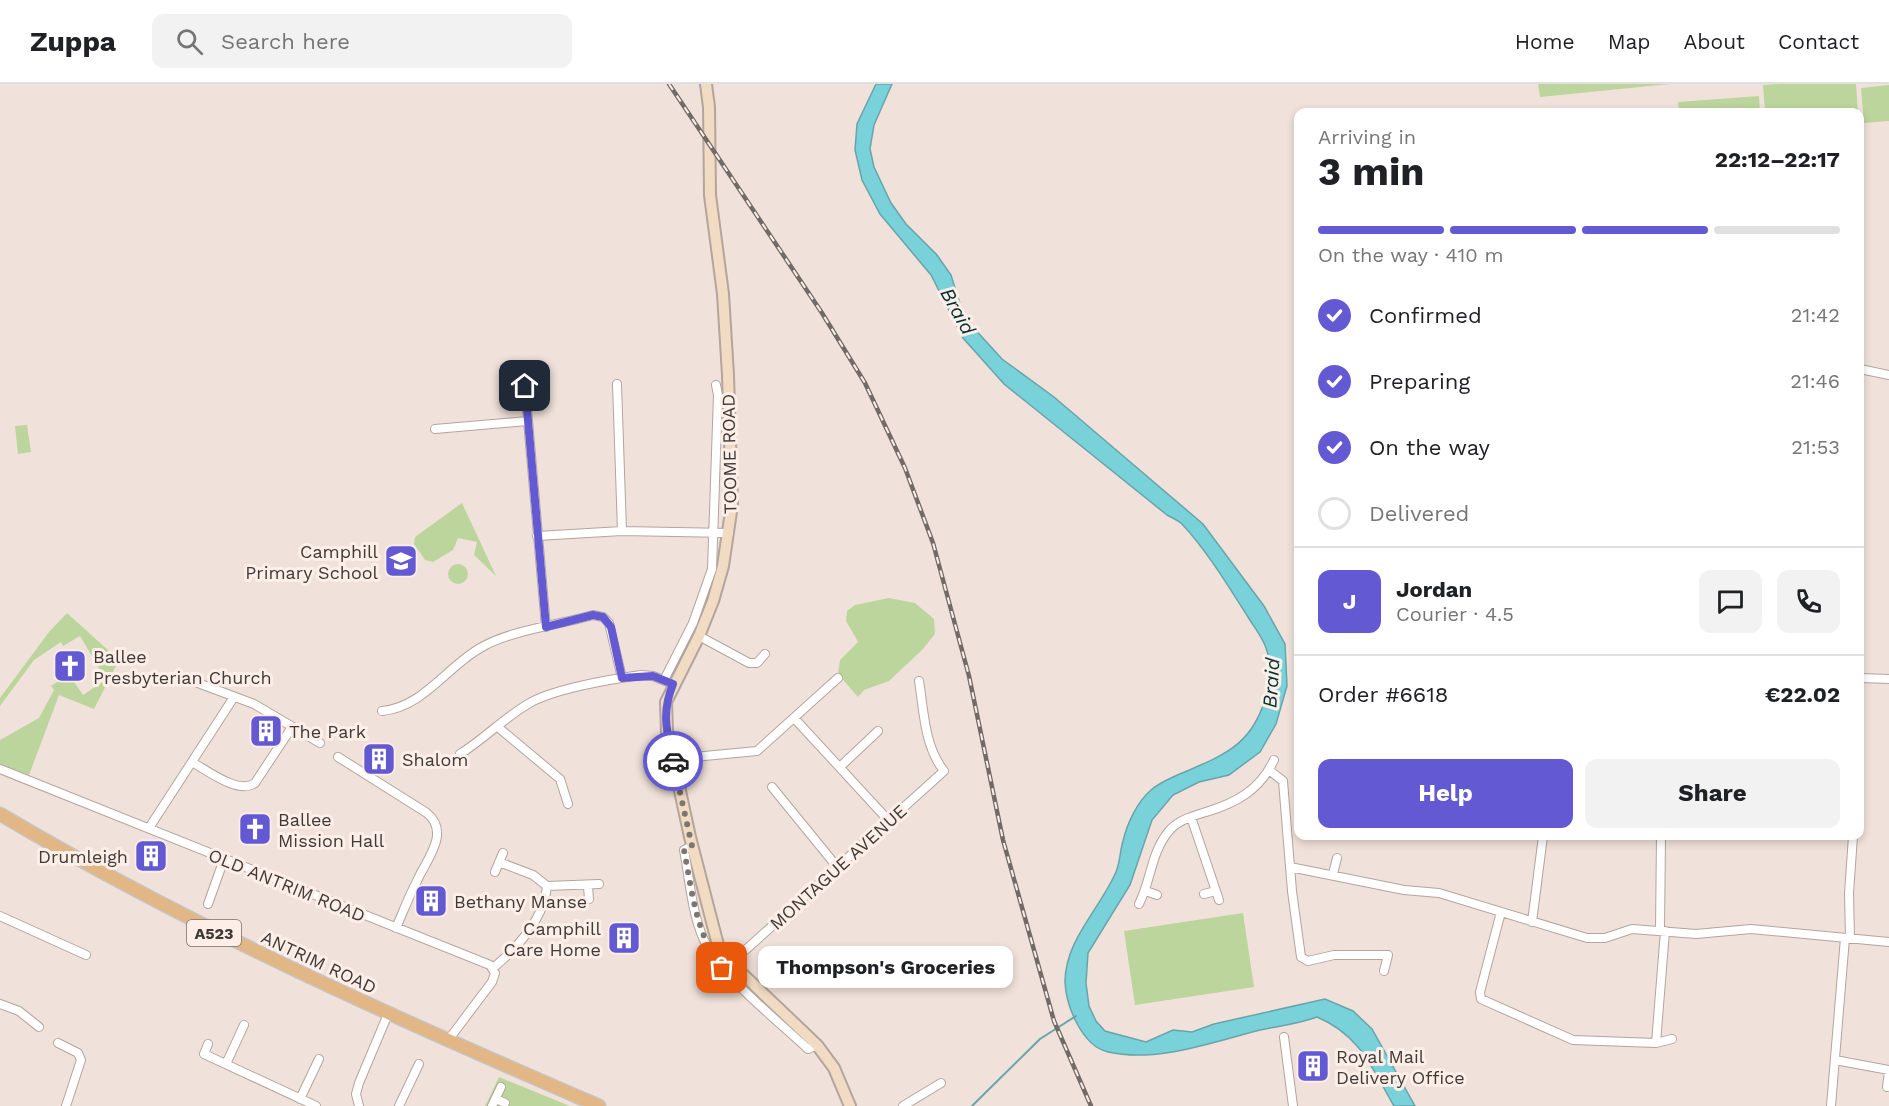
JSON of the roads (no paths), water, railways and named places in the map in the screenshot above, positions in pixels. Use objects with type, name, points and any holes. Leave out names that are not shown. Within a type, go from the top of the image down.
[{"type":"main road","name":"TOOME ROAD","points":[[706,84],[709,107],[710,195],[723,294],[732,505],[729,533],[713,601],[699,636],[668,682],[665,717],[713,947],[817,1045],[834,1068],[849,1106]]},
{"type":"main road","name":"ANTRIM ROAD","points":[[0,814],[170,910],[388,1014],[599,1106]]},
{"type":"street","points":[[1864,370],[1889,375]]},
{"type":"street","points":[[617,384],[622,531]]},
{"type":"street","name":"TOOME ROAD","points":[[668,682],[693,623],[712,569],[718,395],[716,385]]},
{"type":"street","points":[[525,386],[546,627]]},
{"type":"street","points":[[435,429],[527,421]]},
{"type":"street","points":[[537,536],[622,531],[729,533]]},
{"type":"street","points":[[382,711],[397,708],[412,701],[485,645],[593,615],[603,617],[611,627],[622,678]]},
{"type":"street","points":[[699,636],[747,663],[757,663],[765,654]]},
{"type":"street","points":[[460,754],[499,728],[525,705],[539,698],[622,678],[646,676],[668,682]]},
{"type":"street","points":[[673,759],[757,751],[838,678]]},
{"type":"street","points":[[1864,678],[1889,679]]},
{"type":"street","name":"MONTAGUE AVENUE","points":[[731,963],[944,771],[932,752],[929,742],[919,681]]},
{"type":"street","points":[[198,683],[254,704],[320,743]]},
{"type":"street","points":[[149,828],[234,697]]},
{"type":"street","points":[[795,719],[889,821]]},
{"type":"street","points":[[192,762],[238,786],[248,787],[255,783],[292,727]]},
{"type":"street","points":[[499,728],[560,779],[568,804]]},
{"type":"street","points":[[840,766],[878,731]]},
{"type":"street","points":[[338,757],[428,813],[435,822],[437,833],[434,849],[396,928]]},
{"type":"street","points":[[1139,904],[1146,891],[1160,844],[1169,830],[1191,817],[1235,802],[1252,791],[1274,760]]},
{"type":"street","name":"OLD ANTRIM ROAD","points":[[0,769],[493,968]]},
{"type":"street","points":[[1269,770],[1282,781],[1302,960],[1311,961],[1334,955],[1377,953],[1388,955],[1384,971]]},
{"type":"street","points":[[772,787],[838,868]]},
{"type":"street","points":[[1191,817],[1219,900]]},
{"type":"street","points":[[1532,922],[1542,840]]},
{"type":"street","points":[[1656,1043],[1663,930],[1660,840]]},
{"type":"street","points":[[1831,1106],[1848,938],[1853,840]]},
{"type":"street","points":[[495,872],[503,853]]},
{"type":"street","points":[[1333,874],[1336,858]]},
{"type":"street","points":[[208,904],[224,859]]},
{"type":"street","points":[[499,862],[533,875],[548,886],[599,884]]},
{"type":"street","points":[[1290,867],[1404,890],[1439,893],[1587,938],[1605,938],[1632,929],[1696,934],[1751,929],[1889,942]]},
{"type":"street","points":[[449,1040],[492,982],[493,968],[515,948],[530,928],[543,904],[548,886]]},
{"type":"street","points":[[588,886],[589,899]]},
{"type":"street","points":[[1146,891],[1156,895]]},
{"type":"street","points":[[1204,894],[1216,891]]},
{"type":"street","points":[[1502,912],[1480,992],[1484,1001],[1573,1040],[1656,1043],[1672,1039]]},
{"type":"street","points":[[0,915],[86,955]]},
{"type":"street","name":"TOOME ROAD","points":[[713,947],[722,968],[808,1049],[817,1045]]},
{"type":"street","points":[[0,1004],[19,1011],[39,1028]]},
{"type":"street","points":[[356,1105],[359,1083],[388,1014]]},
{"type":"street","points":[[226,1064],[244,1024]]},
{"type":"street","points":[[1284,1037],[1293,1106]]},
{"type":"street","points":[[58,1043],[78,1053],[81,1060],[66,1106]]},
{"type":"street","points":[[208,1044],[204,1054],[316,1106]]},
{"type":"street","points":[[300,1099],[319,1059]]},
{"type":"street","points":[[1835,1060],[1889,1071],[1887,1087]]},
{"type":"street","points":[[399,1106],[419,1064]]},
{"type":"street","points":[[903,1106],[941,1083]]},
{"type":"street","points":[[501,1087],[494,1102],[505,1103]]},
{"type":"water","name":"Braid","points":[[876,84],[892,84],[874,125],[870,149],[874,167],[891,203],[906,224],[937,255],[951,275],[961,307],[972,326],[1002,359],[1054,397],[1203,524],[1264,606],[1285,644],[1287,686],[1276,724],[1260,752],[1229,775],[1199,782],[1173,795],[1152,820],[1130,885],[1088,953],[1086,983],[1089,1006],[1096,1021],[1105,1031],[1146,1042],[1173,1030],[1192,1032],[1214,1024],[1325,999],[1353,1011],[1372,1029],[1415,1106],[1394,1106],[1371,1066],[1354,1043],[1332,1024],[1317,1017],[1185,1050],[1146,1055],[1127,1055],[1099,1048],[1090,1042],[1077,1024],[1068,1002],[1065,982],[1071,952],[1084,925],[1116,872],[1125,834],[1133,814],[1141,801],[1155,787],[1215,758],[1238,744],[1247,734],[1262,710],[1267,693],[1270,670],[1268,653],[1261,636],[1225,581],[1182,524],[1167,515],[1004,384],[963,338],[931,275],[880,214],[862,180],[855,150],[857,124]]},
{"type":"waterway","points":[[972,1106],[1040,1039],[1076,1016]]},
{"type":"railway","points":[[669,84],[822,313],[865,383],[905,468],[933,543],[969,676],[1003,840],[1054,1021],[1091,1106]]},
{"type":"place","name":"Camphill Primary School","points":[[401,561]]},
{"type":"place","name":"Ballee Presbyterian Church","points":[[70,666]]},
{"type":"place","name":"The Park","points":[[266,731]]},
{"type":"place","name":"Shalom","points":[[379,759]]},
{"type":"place","name":"Ballee Mission Hall","points":[[255,829]]},
{"type":"place","name":"Drumleigh","points":[[151,856]]},
{"type":"place","name":"Bethany Manse","points":[[431,901]]},
{"type":"place","name":"Camphill Care Home","points":[[624,938]]},
{"type":"place","name":"Thompson's Groceries","points":[[722,968]]},
{"type":"place","name":"Royal Mail Delivery Office","points":[[1313,1066]]}]
